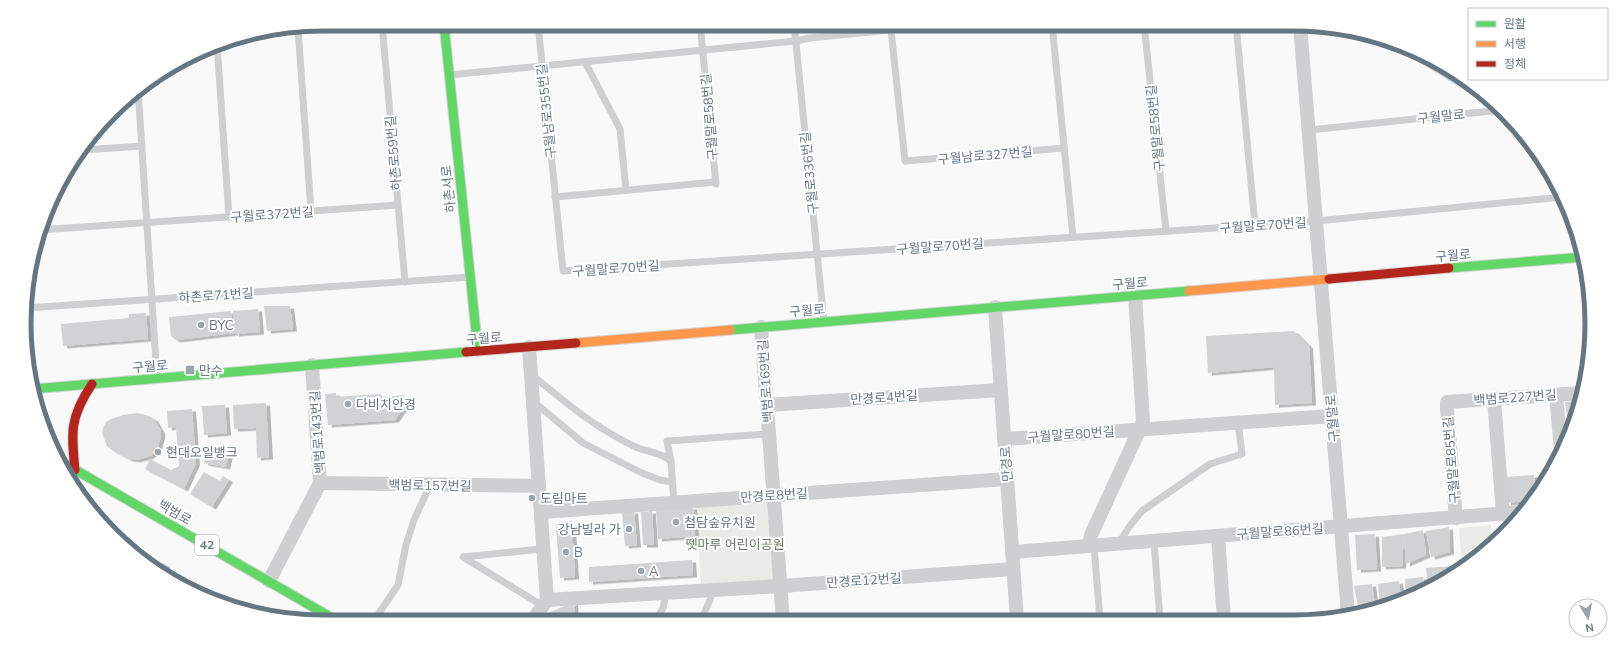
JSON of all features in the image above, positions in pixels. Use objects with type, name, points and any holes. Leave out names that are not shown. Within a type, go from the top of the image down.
[{"type":"main road","name":"하촌서로","points":[[445,31],[478,351]]},
{"type":"main road","name":"구월로","points":[[39,389],[1577,258]]},
{"type":"main road","points":[[75,470],[72,422],[81,400],[92,384]]},
{"type":"main road","name":"백범로","points":[[68,466],[327,615]]},
{"type":"street","name":"구월말로","points":[[1301,31],[1348,609]]},
{"type":"street","points":[[1135,295],[1143,422],[1139,430]]},
{"type":"street","name":"만경로","points":[[995,307],[1017,615]]},
{"type":"street","name":"백범로169번길","points":[[761,327],[783,615]]},
{"type":"street","points":[[529,347],[541,512],[545,603],[537,615]]},
{"type":"street","name":"백범로143번길","points":[[269,581],[320,484],[312,366]]},
{"type":"street","name":"만경로4번길","points":[[767,405],[1001,390]]},
{"type":"street","name":"백범로227번길","points":[[1447,402],[1576,393]]},
{"type":"street","points":[[1556,395],[1560,441]]},
{"type":"street","points":[[1494,399],[1503,514]]},
{"type":"street","name":"구월말로85번길","points":[[1447,402],[1456,518]]},
{"type":"street","name":"구월말로80번길","points":[[1004,439],[1332,416]]},
{"type":"street","name":"구월말로80번길","points":[[1092,546],[1091,535],[1139,430]]},
{"type":"street","name":"만경로8번길","points":[[541,512],[1007,479]]},
{"type":"street","name":"백범로157번길","points":[[320,484],[539,486]]},
{"type":"street","name":"구월말로85번길","points":[[1341,526],[1516,513]]},
{"type":"street","name":"구월말로86번길","points":[[1012,552],[1341,526]]},
{"type":"street","name":"구월말로86번길","points":[[1218,536],[1224,615]]},
{"type":"street","name":"만경로12번길","points":[[545,603],[666,593],[1013,569]]},
{"type":"lane","name":"하촌로59번길","points":[[383,31],[405,282]]},
{"type":"lane","name":"구월남로355번길","points":[[539,31],[563,271]]},
{"type":"lane","name":"구월말로58번길","points":[[626,190],[716,183],[701,31]]},
{"type":"lane","name":"구월로336번길","points":[[795,31],[824,322]]},
{"type":"lane","points":[[449,75],[796,41],[862,31]]},
{"type":"lane","name":"구월남로327번길","points":[[891,31],[906,161],[1064,148]]},
{"type":"lane","points":[[1053,31],[1073,237]]},
{"type":"lane","name":"구월말로58번길","points":[[1145,31],[1166,231]]},
{"type":"lane","points":[[1237,31],[1255,225]]},
{"type":"lane","points":[[298,32],[311,211]]},
{"type":"lane","points":[[217,50],[229,217]]},
{"type":"lane","points":[[556,197],[626,190],[620,128],[585,62]]},
{"type":"lane","points":[[1436,68],[1458,82]]},
{"type":"lane","points":[[139,96],[157,379]]},
{"type":"lane","name":"구월말로","points":[[1309,130],[1493,111]]},
{"type":"lane","points":[[88,150],[142,146]]},
{"type":"lane","points":[[1316,221],[1556,197]]},
{"type":"lane","name":"구월로372번길","points":[[46,229],[398,205]]},
{"type":"lane","name":"구월말로70번길","points":[[563,271],[1316,221]]},
{"type":"lane","name":"하촌로71번길","points":[[32,308],[470,277]]},
{"type":"lane","points":[[531,375],[582,416],[611,434],[639,448],[667,458],[671,462],[674,503]]},
{"type":"lane","points":[[533,401],[583,443],[642,473],[660,480],[672,482]]},
{"type":"lane","points":[[1119,544],[1129,527],[1142,511],[1210,464],[1242,454],[1238,422]]},
{"type":"lane","name":"백범로169번길","points":[[671,462],[667,441],[769,434]]},
{"type":"lane","points":[[378,615],[398,585],[406,545],[414,520],[430,484]]},
{"type":"lane","points":[[1154,541],[1160,615]]},
{"type":"lane","points":[[543,546],[541,549],[463,557],[545,603]]},
{"type":"lane","points":[[1092,546],[1099,615]]},
{"type":"lane","points":[[704,615],[714,590]]},
{"type":"lane","points":[[659,615],[663,608],[666,593]]},
{"type":"green space","name":"뗏마루 어린이공원","points":[[770,503],[773,582],[701,586],[696,506]]},
{"type":"green space","points":[[1491,525],[1492,537],[1468,557],[1461,557],[1459,528]]},
{"type":"building","points":[[264,306],[290,306],[293,329],[267,331]]},
{"type":"building","points":[[258,309],[260,332],[235,334],[233,311]]},
{"type":"building","name":"BYC","points":[[231,311],[234,333],[176,340],[171,336],[169,317]]},
{"type":"building","points":[[146,313],[148,339],[63,346],[61,324],[129,318],[129,314]]},
{"type":"building","points":[[1294,331],[1309,346],[1312,403],[1275,405],[1274,367],[1208,373],[1206,336]]},
{"type":"building","points":[[336,393],[336,397],[381,394],[382,397],[404,395],[403,408],[395,420],[328,425],[325,394]]},
{"type":"building","points":[[1574,401],[1568,423],[1565,402]]},
{"type":"building","points":[[266,403],[269,457],[257,458],[256,428],[234,429],[233,405]]},
{"type":"building","points":[[225,405],[227,433],[204,435],[202,406]]},
{"type":"building","points":[[192,409],[196,463],[184,489],[145,469],[150,459],[171,470],[179,466],[176,427],[168,428],[167,411]]},
{"type":"building","points":[[137,413],[154,419],[161,431],[161,436],[158,447],[153,454],[136,460],[129,459],[113,451],[107,446],[102,433],[106,422],[111,419]]},
{"type":"building","points":[[207,450],[229,455],[226,467],[204,463]]},
{"type":"building","points":[[204,472],[220,481],[223,476],[229,480],[212,507],[190,494]]},
{"type":"building","points":[[1534,475],[1535,487],[1525,501],[1507,503],[1505,477]]},
{"type":"building","name":"첨담숲유치원","points":[[693,507],[695,536],[658,539],[656,509]]},
{"type":"building","name":"강남빌라 가","points":[[634,511],[637,545],[625,546],[622,512]]},
{"type":"building","name":"강남빌라 가","points":[[652,511],[654,545],[643,545],[641,512]]},
{"type":"building","name":"B","points":[[572,526],[575,577],[560,578],[556,527]]},
{"type":"building","points":[[1449,527],[1450,552],[1431,557],[1426,531]]},
{"type":"building","points":[[1423,530],[1426,555],[1406,564],[1404,534]]},
{"type":"building","points":[[1375,534],[1377,569],[1357,570],[1355,535]]},
{"type":"building","points":[[1404,534],[1402,566],[1382,567],[1382,537]]},
{"type":"building","name":"A","points":[[692,560],[693,575],[589,582],[589,567]]},
{"type":"building","points":[[155,562],[166,564],[165,569]]},
{"type":"building","points":[[1454,566],[1454,567],[1427,582],[1426,568]]},
{"type":"building","points":[[1423,577],[1423,584],[1406,593],[1405,579]]},
{"type":"building","points":[[1399,581],[1401,595],[1380,602],[1378,584]]},
{"type":"building","points":[[1372,584],[1375,603],[1358,607],[1354,586]]},
{"type":"building","points":[[574,602],[575,615],[546,614]]},
{"type":"traffic: fast","points":[[445,31],[478,351]]},
{"type":"traffic: fast","points":[[1449,268],[1577,258]]},
{"type":"traffic: fast","points":[[730,330],[1189,291]]},
{"type":"traffic: fast","points":[[39,389],[466,352]]},
{"type":"traffic: fast","points":[[68,466],[327,615]]},
{"type":"traffic: slow","points":[[1189,291],[1329,279]]},
{"type":"traffic: slow","points":[[576,343],[730,330]]},
{"type":"traffic: jam","points":[[1329,279],[1449,268]]},
{"type":"traffic: jam","points":[[466,352],[576,343]]},
{"type":"traffic: jam","points":[[75,470],[73,445],[74,425],[76,415],[92,384]]},
{"type":"place","name":"BYC","points":[[201,325]]},
{"type":"place","name":"만수","points":[[190,370]]},
{"type":"place","name":"다비치안경","points":[[348,404]]},
{"type":"place","name":"현대오일뱅크","points":[[158,452]]},
{"type":"place","name":"도림마트","points":[[532,498]]},
{"type":"place","name":"첨담숲유치원","points":[[676,522]]},
{"type":"place","name":"강남빌라 가","points":[[629,529]]},
{"type":"place","name":"B","points":[[566,552]]},
{"type":"place","name":"A","points":[[641,571]]}]
